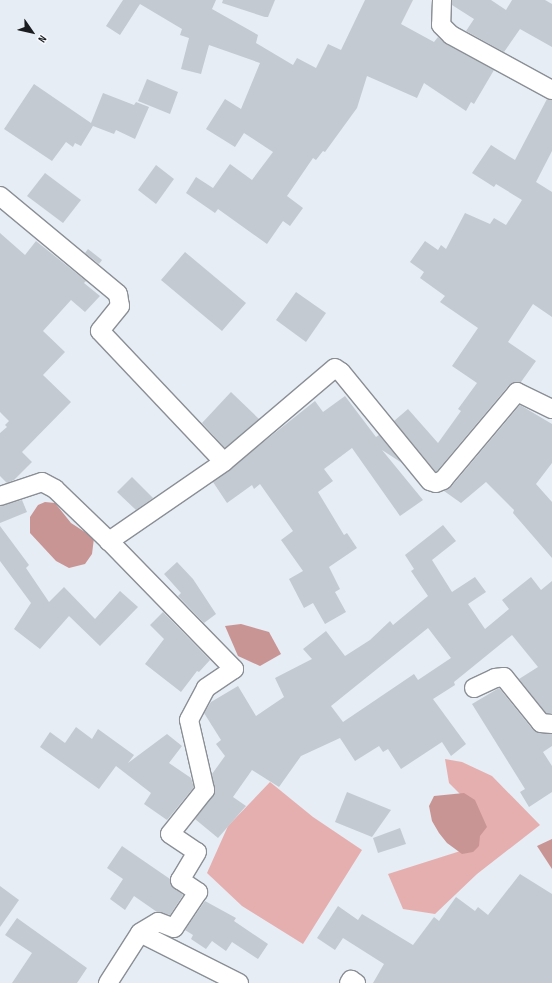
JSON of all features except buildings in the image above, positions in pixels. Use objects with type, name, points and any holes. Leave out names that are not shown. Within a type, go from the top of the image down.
[{"type":"street","points":[[442,0],[441,26],[451,35],[552,90]]},
{"type":"street","points":[[0,196],[118,294],[120,306],[100,331],[224,462]]},
{"type":"street","points":[[109,541],[224,462],[334,368],[341,372],[430,481],[436,483],[443,480],[518,392],[552,409]]},
{"type":"street","points":[[0,496],[42,482],[55,489],[109,541],[234,669],[206,688],[189,720],[205,790],[170,834],[197,852],[180,880],[198,892],[174,928],[158,922],[140,933],[108,983]]},
{"type":"street","points":[[474,688],[495,678],[504,677],[542,723],[552,724]]},
{"type":"street","points":[[140,933],[239,983]]},
{"type":"street","points":[[349,983],[351,980],[356,983]]},
{"type":"shaded area","points":[[45,502],[55,503],[71,523],[94,538],[92,554],[85,564],[69,568],[56,561],[30,533],[30,517],[38,505]]},
{"type":"shaded area","points":[[241,624],[269,632],[281,654],[260,666],[238,656],[225,626]]},
{"type":"shaded area","points":[[445,759],[462,762],[492,776],[540,825],[477,874],[435,914],[403,909],[388,874],[473,847],[478,812],[449,783]]},
{"type":"shaded area","points":[[270,782],[313,817],[362,850],[303,944],[242,906],[207,873],[228,826]]},
{"type":"shaded area","points":[[464,793],[475,800],[487,827],[480,836],[479,846],[473,852],[462,854],[447,843],[439,833],[432,821],[429,806],[434,796]]},
{"type":"shaded area","points":[[552,839],[552,869],[537,846]]}]
